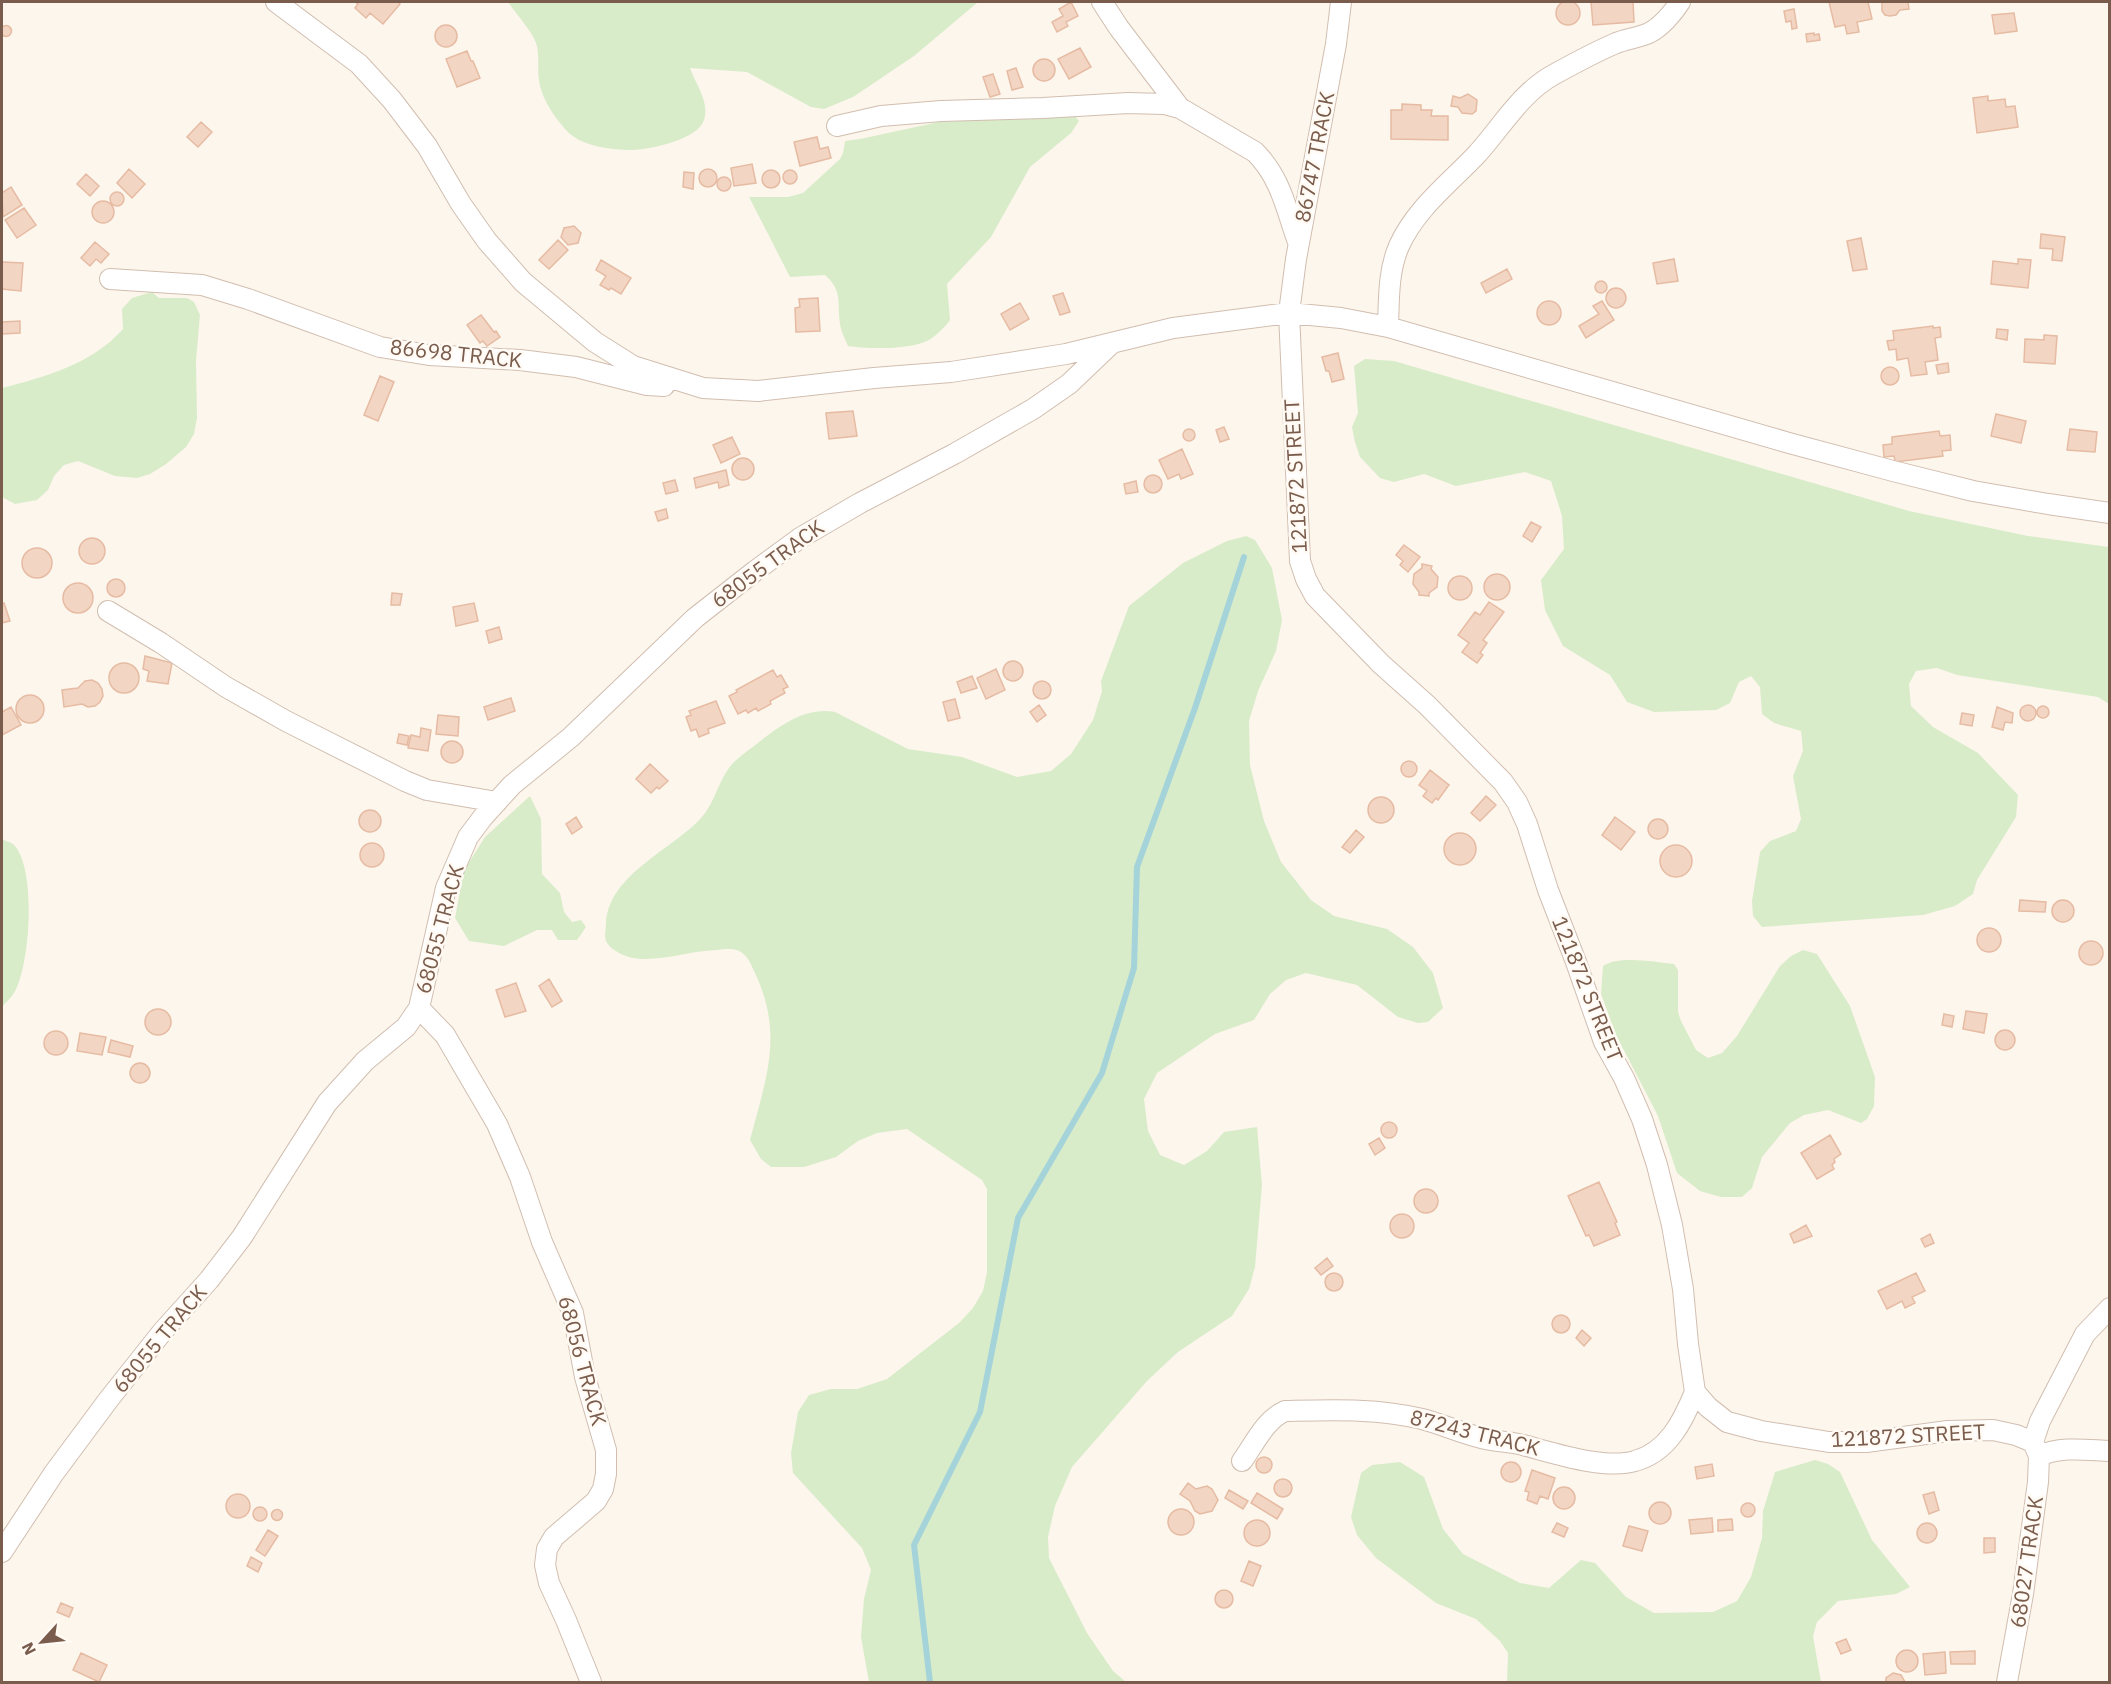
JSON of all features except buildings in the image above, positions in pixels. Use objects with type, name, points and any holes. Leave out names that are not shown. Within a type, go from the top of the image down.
[{"type":"street","points":[[276,2],[359,64],[392,100],[427,146],[461,204],[487,241],[523,282],[595,342],[633,366],[703,388],[758,391],[1014,364],[1173,328],[1289,313],[1341,318],[1388,327],[1789,443],[1973,491],[2109,513]]},
{"type":"street","points":[[1102,2],[1180,108]]},
{"type":"street","name":"86747 TRACK","points":[[1289,313],[1298,245],[1336,44],[1341,2]]},
{"type":"street","points":[[1388,327],[1391,275],[1398,248],[1411,223],[1432,199],[1479,152],[1530,92],[1550,76],[1617,43],[1650,33],[1674,13],[1680,2]]},
{"type":"street","points":[[837,126],[881,116],[941,111],[1128,103],[1165,104],[1180,108],[1255,152],[1265,162],[1282,190],[1298,245]]},
{"type":"street","name":"86698 TRACK","points":[[110,279],[202,285],[390,348],[429,356],[520,360],[576,367],[647,385],[703,388]]},
{"type":"street","name":"121872 STREET","points":[[1289,313],[1297,530],[1300,561],[1306,579],[1315,596],[1332,615],[1381,664],[1427,705],[1503,783],[1517,802],[1527,824],[1548,890],[1604,1042],[1633,1099],[1657,1165],[1672,1225],[1683,1289],[1695,1392],[1708,1407],[1727,1422],[1761,1431],[1829,1442],[1866,1442],[1948,1431],[1993,1430],[2016,1435],[2036,1449]]},
{"type":"street","name":"68055 TRACK","points":[[2,1552],[54,1473],[109,1399],[242,1237],[327,1103],[365,1061],[406,1027],[419,1008],[446,888],[457,861],[468,837],[512,785],[588,721],[695,618],[755,571],[800,538],[860,502],[954,454],[1033,409],[1069,384],[1112,343]]},
{"type":"street","points":[[108,611],[226,687],[286,721],[405,781],[427,790],[497,802]]},
{"type":"street","name":"68056 TRACK","points":[[419,1008],[445,1035],[497,1124],[520,1178],[542,1242],[573,1313],[585,1377],[606,1450],[606,1474],[603,1489],[596,1501],[554,1537],[547,1549],[545,1564],[549,1583],[591,1683]]},
{"type":"street","name":"68027 TRACK","points":[[2007,1683],[2023,1594],[2038,1482],[2036,1449],[2040,1421],[2085,1334],[2109,1308]]},
{"type":"street","name":"87243 TRACK","points":[[1242,1461],[1269,1421],[1276,1415],[1285,1411],[1347,1409],[1421,1419],[1480,1438],[1516,1443],[1615,1465],[1636,1461],[1658,1451],[1671,1437],[1685,1415],[1695,1392]]},
{"type":"street","points":[[2036,1449],[2109,1451]]},
{"type":"green space","points":[[508,2],[978,2],[914,56],[853,97],[824,109],[811,107],[747,72],[690,68],[705,106],[704,120],[700,127],[682,139],[670,143],[646,149],[627,150],[603,148],[587,143],[573,136],[562,126],[549,107],[540,87],[536,43],[528,28]]},
{"type":"green space","points":[[1074,115],[1079,121],[1071,133],[1030,167],[991,237],[947,284],[950,320],[935,336],[912,346],[867,348],[848,346],[841,327],[835,286],[825,275],[790,277],[749,197],[788,197],[803,193],[840,159],[845,141],[939,122]]},
{"type":"green space","points":[[152,292],[159,298],[187,298],[194,302],[200,315],[196,361],[197,418],[194,434],[186,447],[166,464],[150,474],[137,478],[115,476],[78,461],[64,465],[54,476],[48,490],[37,500],[15,504],[2,497],[2,388],[67,368],[97,351],[123,329],[122,309],[132,298]]},
{"type":"green space","points":[[1365,359],[1394,361],[1909,511],[2028,536],[2109,547],[2109,704],[2098,697],[1957,675],[1937,668],[1916,671],[1909,684],[1911,706],[1933,727],[1978,753],[2018,795],[2016,817],[1977,880],[1973,894],[1955,906],[1923,915],[1762,927],[1753,916],[1752,901],[1760,852],[1770,841],[1796,831],[1801,819],[1793,776],[1803,751],[1801,731],[1774,723],[1762,714],[1760,687],[1751,676],[1739,682],[1730,703],[1716,710],[1654,712],[1627,702],[1610,675],[1563,646],[1545,610],[1541,580],[1564,549],[1562,516],[1551,481],[1525,472],[1456,486],[1424,474],[1394,482],[1380,478],[1360,457],[1352,427],[1358,413],[1354,366]]},
{"type":"green space","points":[[1246,536],[1255,540],[1272,568],[1282,620],[1276,651],[1258,691],[1249,721],[1250,765],[1264,821],[1281,862],[1311,900],[1334,916],[1387,929],[1413,947],[1433,973],[1443,1008],[1428,1022],[1418,1023],[1398,1017],[1357,985],[1306,973],[1286,980],[1270,994],[1254,1020],[1215,1034],[1157,1073],[1144,1099],[1148,1131],[1160,1155],[1184,1165],[1207,1151],[1224,1132],[1257,1127],[1262,1185],[1255,1267],[1249,1289],[1232,1316],[1178,1352],[1147,1381],[1072,1467],[1055,1506],[1048,1537],[1049,1558],[1087,1633],[1113,1671],[1126,1682],[869,1682],[861,1637],[864,1599],[871,1570],[862,1548],[793,1473],[791,1453],[798,1412],[809,1395],[831,1389],[857,1389],[887,1379],[959,1323],[973,1308],[983,1291],[987,1272],[987,1189],[982,1180],[907,1129],[877,1133],[858,1141],[836,1157],[804,1167],[771,1167],[761,1159],[750,1140],[766,1076],[770,1037],[769,1017],[764,995],[749,960],[734,949],[654,959],[629,957],[613,949],[606,941],[606,923],[610,906],[618,890],[630,877],[701,818],[733,763],[772,732],[802,715],[812,712],[835,712],[908,749],[962,757],[1017,777],[1051,771],[1071,754],[1093,720],[1102,691],[1101,681],[1129,606],[1183,563],[1227,541]]},
{"type":"green space","points":[[530,796],[541,819],[542,874],[560,893],[564,912],[572,922],[581,920],[586,927],[577,940],[558,940],[552,930],[537,930],[504,946],[469,941],[455,918],[464,870],[485,837]]},
{"type":"green space","points":[[2,839],[14,845],[21,857],[26,875],[29,918],[20,980],[14,993],[2,1007]]},
{"type":"green space","points":[[1803,950],[1817,954],[1850,1006],[1875,1077],[1874,1106],[1867,1119],[1861,1123],[1828,1110],[1804,1115],[1790,1123],[1762,1157],[1752,1188],[1742,1197],[1721,1197],[1700,1191],[1677,1173],[1658,1116],[1616,1035],[1601,994],[1603,966],[1627,960],[1674,964],[1678,970],[1678,1012],[1681,1021],[1696,1050],[1708,1058],[1722,1053],[1737,1036],[1780,966],[1791,956]]},
{"type":"green space","points":[[1815,1460],[1828,1464],[1840,1472],[1872,1540],[1910,1587],[1896,1594],[1838,1601],[1817,1622],[1813,1636],[1821,1682],[1507,1682],[1508,1653],[1500,1641],[1476,1619],[1436,1603],[1376,1558],[1357,1535],[1351,1517],[1361,1473],[1372,1465],[1400,1462],[1424,1477],[1443,1529],[1463,1554],[1520,1583],[1549,1588],[1581,1560],[1595,1563],[1626,1597],[1654,1613],[1713,1612],[1737,1601],[1751,1577],[1762,1538],[1763,1511],[1775,1472]]},
{"type":"waterway","points":[[930,1682],[914,1545],[980,1412],[1018,1218],[1102,1073],[1134,968],[1137,867],[1195,708],[1244,557]]}]
